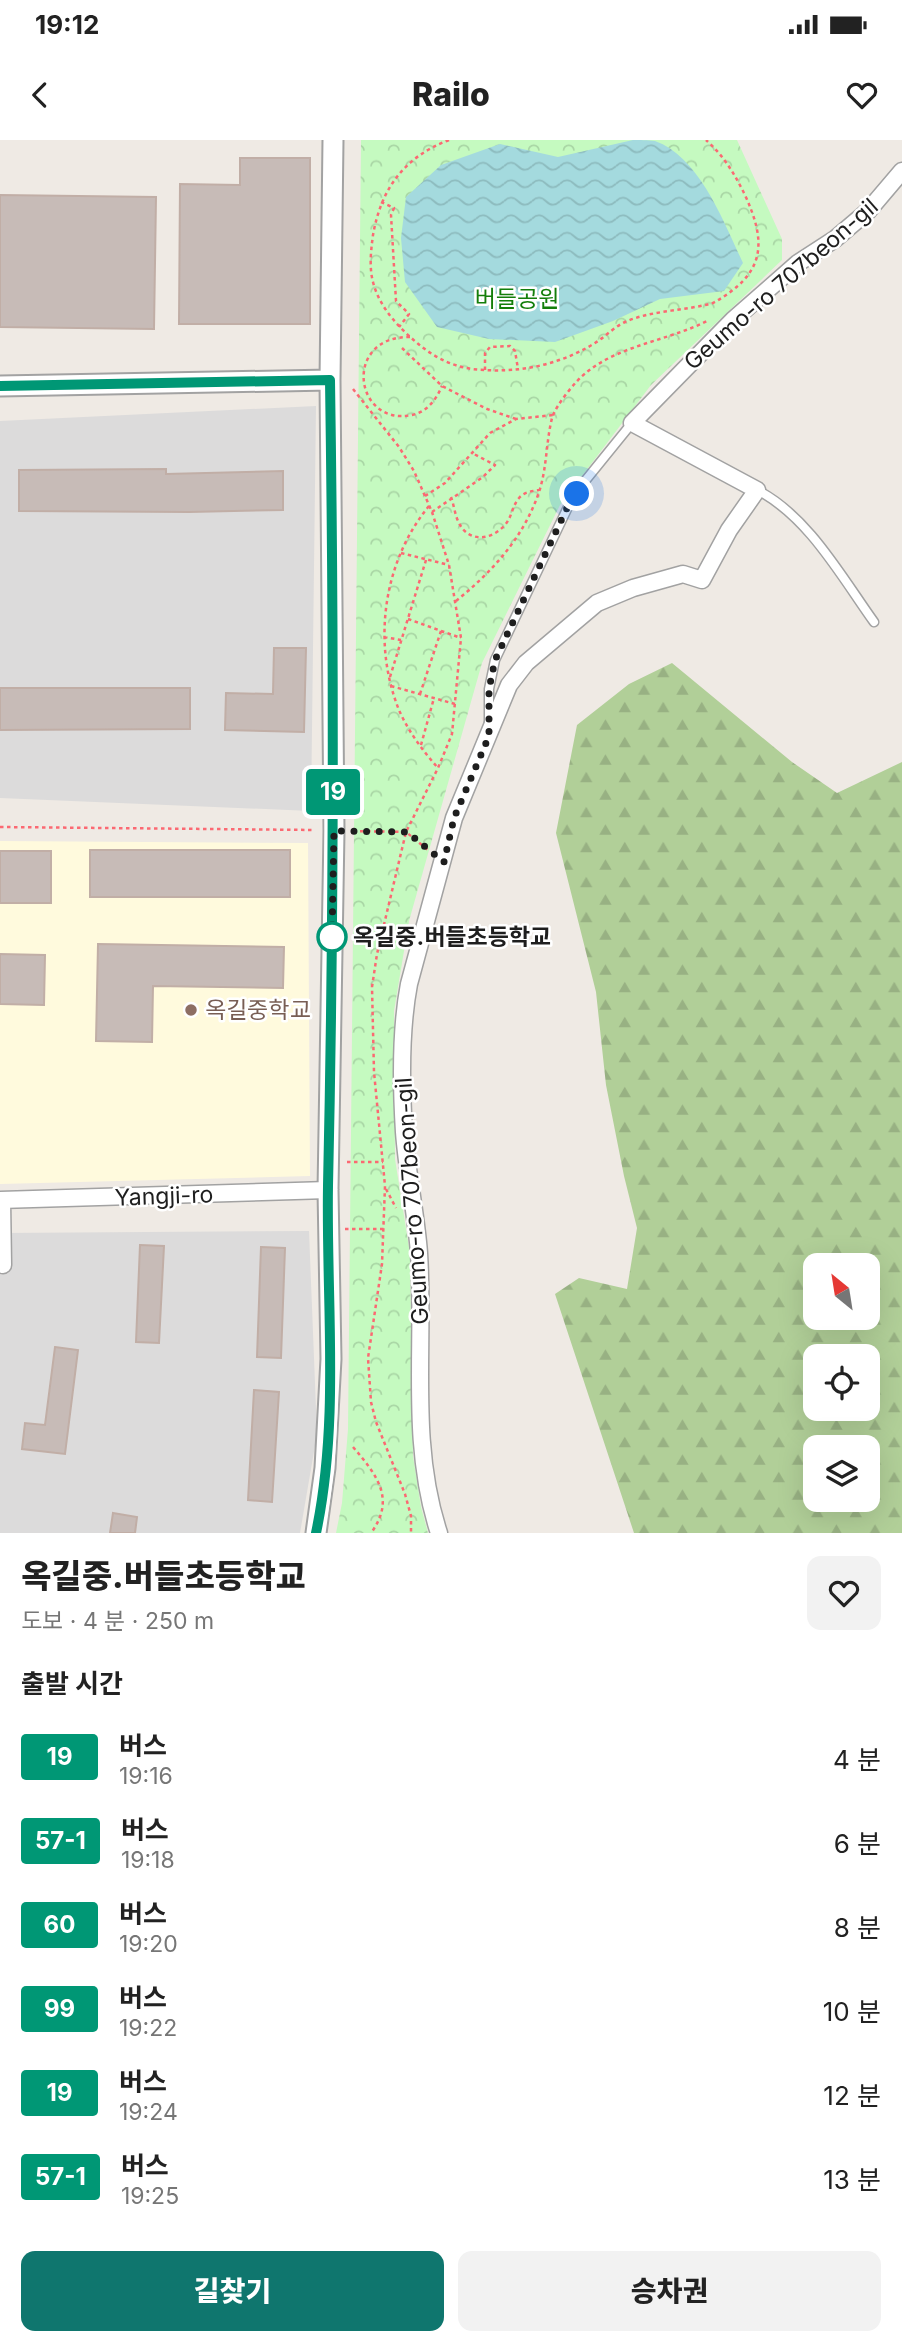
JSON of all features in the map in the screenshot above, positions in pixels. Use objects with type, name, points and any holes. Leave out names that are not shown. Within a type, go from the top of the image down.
[{"type":"street","points":[[316,1533],[329,1423],[331,1359],[328,1191],[334,831],[330,380],[333,140]]},
{"type":"street","name":"Geumo-ro 707beon-gil","points":[[632,423],[733,320],[798,263],[835,239],[868,211],[902,171]]},
{"type":"street","points":[[0,386],[330,380]]},
{"type":"street","points":[[632,423],[757,491]]},
{"type":"street","name":"Geumo-ro 707beon-gil","points":[[439,1533],[422,1457],[419,1253],[404,1133],[403,1089],[407,994],[454,818],[509,685],[526,663],[597,603],[633,588],[683,573],[702,580],[729,530],[757,491]]},
{"type":"street","name":"Yangji-ro","points":[[1,1200],[328,1191]]},
{"type":"street","points":[[1,1200],[2,1265]]},
{"type":"lane","points":[[489,736],[489,689],[495,660],[568,506],[632,423]]},
{"type":"lane","points":[[757,491],[780,504],[804,526],[874,622]]},
{"type":"path","points":[[449,140],[413,160],[390,186],[381,202],[371,250],[372,274],[380,299],[399,327],[425,350],[453,365],[485,370],[518,369],[559,361],[593,344],[624,322],[713,303],[748,276],[759,248],[758,224],[735,176],[725,160],[706,140]]},
{"type":"path","points":[[381,202],[394,208],[391,215],[396,301],[409,314],[399,327]]},
{"type":"path","points":[[456,601],[482,580],[522,527],[539,490],[553,415],[571,388],[586,372],[620,352],[673,336],[718,315],[733,320]]},
{"type":"path","points":[[410,337],[384,341],[373,349],[362,374],[369,399],[390,415],[403,417],[428,408],[437,398],[442,386]]},
{"type":"path","points":[[485,370],[485,353],[490,347],[500,346],[510,346],[515,351],[518,369]]},
{"type":"path","points":[[402,348],[442,386],[487,409],[516,419]]},
{"type":"path","points":[[425,496],[445,483],[490,433],[516,419],[553,415]]},
{"type":"path","points":[[432,512],[483,477],[495,465],[472,453]]},
{"type":"path","points":[[451,497],[459,523],[465,531],[475,537],[487,538],[504,527],[520,496],[539,490]]},
{"type":"path","points":[[429,506],[408,535],[401,553],[386,604],[384,637],[391,686],[400,712],[420,746],[438,768]]},
{"type":"path","points":[[401,553],[449,565]]},
{"type":"path","points":[[390,679],[426,560]]},
{"type":"path","points":[[408,619],[461,638]]},
{"type":"path","points":[[420,694],[442,631]]},
{"type":"path","points":[[384,637],[401,640]]},
{"type":"path","points":[[391,686],[456,704]]},
{"type":"path","points":[[420,746],[434,698]]},
{"type":"path","points":[[0,827],[407,832],[444,862]]},
{"type":"path","points":[[329,1162],[383,1162]]},
{"type":"path","points":[[329,1228],[384,1229]]},
{"type":"path","points":[[353,1447],[377,1477],[382,1490],[383,1507],[378,1523],[371,1533]]},
{"type":"shaded area","points":[[316,406],[311,811],[0,798],[0,421]]},
{"type":"shaded area","name":"옥길중학교","points":[[0,841],[308,843],[310,1176],[0,1184]]},
{"type":"shaded area","points":[[309,1231],[317,1434],[300,1533],[0,1533],[0,1233]]},
{"type":"green space","name":"버들공원","points":[[361,140],[737,140],[782,239],[782,260],[651,385],[560,505],[482,663],[409,921],[394,1011],[395,1159],[410,1254],[413,1456],[428,1533],[336,1533],[342,1503],[348,1429]]},
{"type":"green space","points":[[672,663],[792,762],[837,793],[902,762],[902,1533],[634,1533],[555,1294],[579,1278],[627,1289],[637,1228],[606,1085],[596,992],[556,833],[577,725],[629,684]]},
{"type":"water","points":[[633,140],[655,141],[671,149],[698,176],[709,193],[743,263],[724,291],[660,299],[613,321],[555,342],[489,339],[437,327],[405,282],[401,238],[406,197],[441,165],[500,144],[558,157]]},
{"type":"building","points":[[240,158],[310,158],[310,324],[179,324],[180,184],[240,185]]},
{"type":"building","points":[[0,195],[156,197],[154,329],[0,327]]},
{"type":"building","points":[[166,469],[166,474],[283,471],[283,510],[19,511],[19,470]]},
{"type":"building","points":[[274,648],[306,648],[304,732],[225,730],[226,693],[273,694]]},
{"type":"building","points":[[0,688],[190,688],[190,729],[0,730]]},
{"type":"building","points":[[90,850],[290,850],[290,897],[90,897]]},
{"type":"building","points":[[0,851],[51,851],[51,903],[0,903]]},
{"type":"building","points":[[98,944],[284,947],[283,988],[153,986],[152,1042],[96,1041]]},
{"type":"building","points":[[0,954],[45,955],[44,1005],[0,1004]]},
{"type":"building","points":[[140,1245],[164,1246],[159,1343],[136,1342]]},
{"type":"building","points":[[261,1247],[285,1248],[281,1358],[257,1357]]},
{"type":"building","points":[[55,1347],[78,1350],[65,1454],[22,1449],[25,1423],[45,1425]]},
{"type":"building","points":[[254,1390],[279,1392],[272,1502],[248,1500]]},
{"type":"building","points":[[113,1513],[137,1517],[135,1533],[110,1533]]},
{"type":"bus line","name":"19","points":[[0,386],[330,380],[334,831],[328,1191],[331,1359],[329,1423],[316,1533]]},
{"type":"place","name":"옥길중.버들초등학교","points":[[332,937]]},
{"type":"place","name":"옥길중학교","points":[[191,1010]]},
{"type":"route","points":[[332,937],[334,831],[407,832],[444,862],[454,818],[489,736],[489,689],[495,660],[568,506],[577,494]]}]
